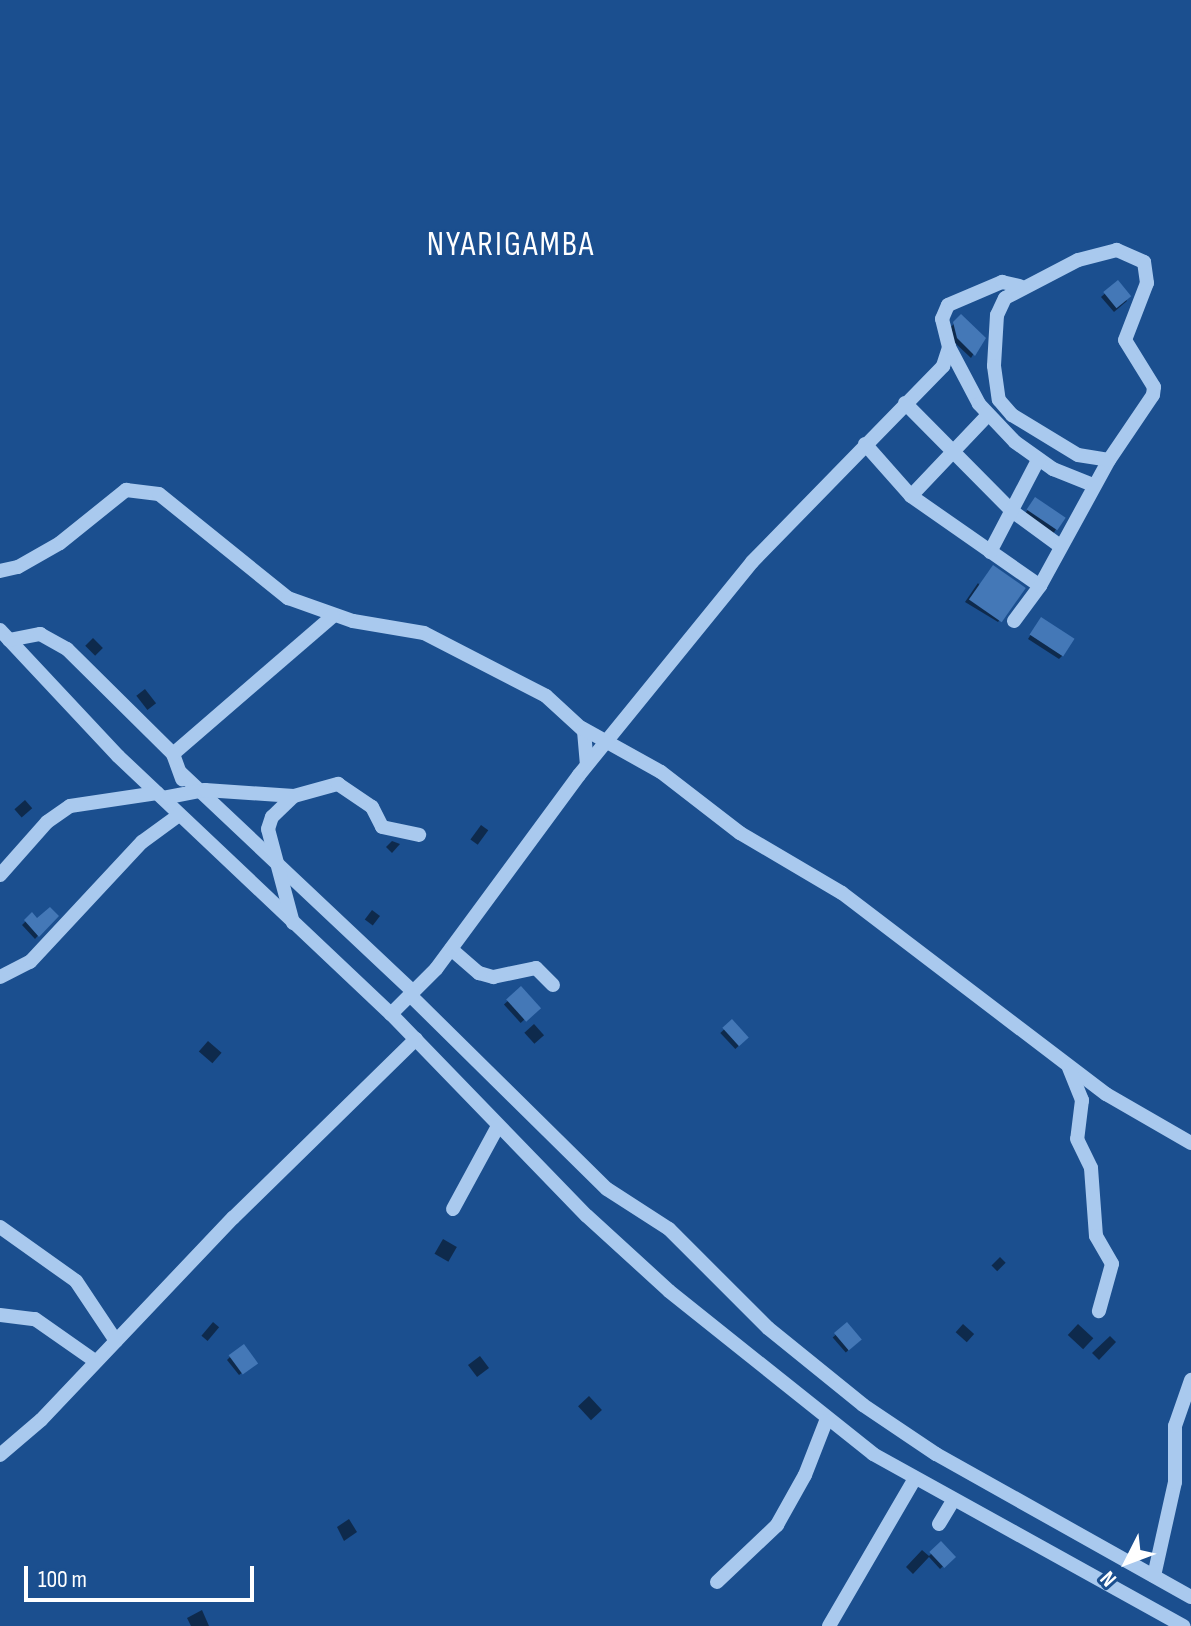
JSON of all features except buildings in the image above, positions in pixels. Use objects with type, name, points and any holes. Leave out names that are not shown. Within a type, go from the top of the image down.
[{"type":"street","points":[[1014,621],[1040,586],[1093,485],[1153,395],[1154,387],[1125,340],[1147,283],[1144,262],[1117,250],[1078,260],[1020,286],[1005,298],[997,315],[993,384],[999,400],[1012,415],[1078,455],[1109,460]]},
{"type":"street","points":[[1020,286],[1002,282],[948,305],[942,319],[949,347],[988,415],[1038,460],[1093,485]]},
{"type":"street","points":[[391,1014],[451,949],[587,766],[752,562],[943,366],[949,347]]},
{"type":"street","points":[[905,403],[1012,511],[1060,546]]},
{"type":"street","points":[[911,496],[988,415]]},
{"type":"street","points":[[865,444],[911,496],[1040,586]]},
{"type":"street","points":[[990,552],[1038,460]]},
{"type":"street","points":[[0,570],[38,557],[112,499],[138,489],[166,499],[249,572],[288,598],[333,616],[424,633],[546,696],[582,728],[661,772],[740,833],[842,893],[1068,1066],[1191,1143]]},
{"type":"street","points":[[173,754],[333,616]]},
{"type":"street","points":[[4,635],[40,634],[67,649],[173,754],[191,791],[276,865],[412,994],[607,1189],[669,1229],[768,1328],[851,1396],[936,1454],[1191,1597]]},
{"type":"street","points":[[4,635],[179,815],[391,1014],[632,1259],[826,1421],[914,1480],[1183,1626]]},
{"type":"street","points":[[582,728],[588,741],[587,766]]},
{"type":"street","points":[[0,875],[47,822],[70,806],[191,791],[294,796],[345,786],[372,807],[382,827],[419,835]]},
{"type":"street","points":[[293,923],[268,829],[272,817],[294,796]]},
{"type":"street","points":[[0,977],[30,962],[142,842],[179,815]]},
{"type":"street","points":[[451,949],[479,973],[493,977],[536,968],[553,985]]},
{"type":"street","points":[[0,1455],[416,1039]]},
{"type":"street","points":[[1068,1066],[1083,1104],[1077,1139],[1091,1168],[1096,1236],[1112,1264],[1099,1311]]},
{"type":"street","points":[[453,1209],[498,1126]]},
{"type":"street","points":[[0,1227],[76,1281],[116,1341]]},
{"type":"street","points":[[0,1315],[39,1320],[95,1361]]},
{"type":"street","points":[[1154,1576],[1175,1482],[1175,1426],[1191,1380]]},
{"type":"street","points":[[717,1582],[777,1525],[805,1475],[826,1421]]},
{"type":"street","points":[[826,1625],[914,1480]]},
{"type":"street","points":[[939,1524],[953,1501]]},
{"type":"district","name":"NYARIGAMBA","points":[[511,245]]}]
